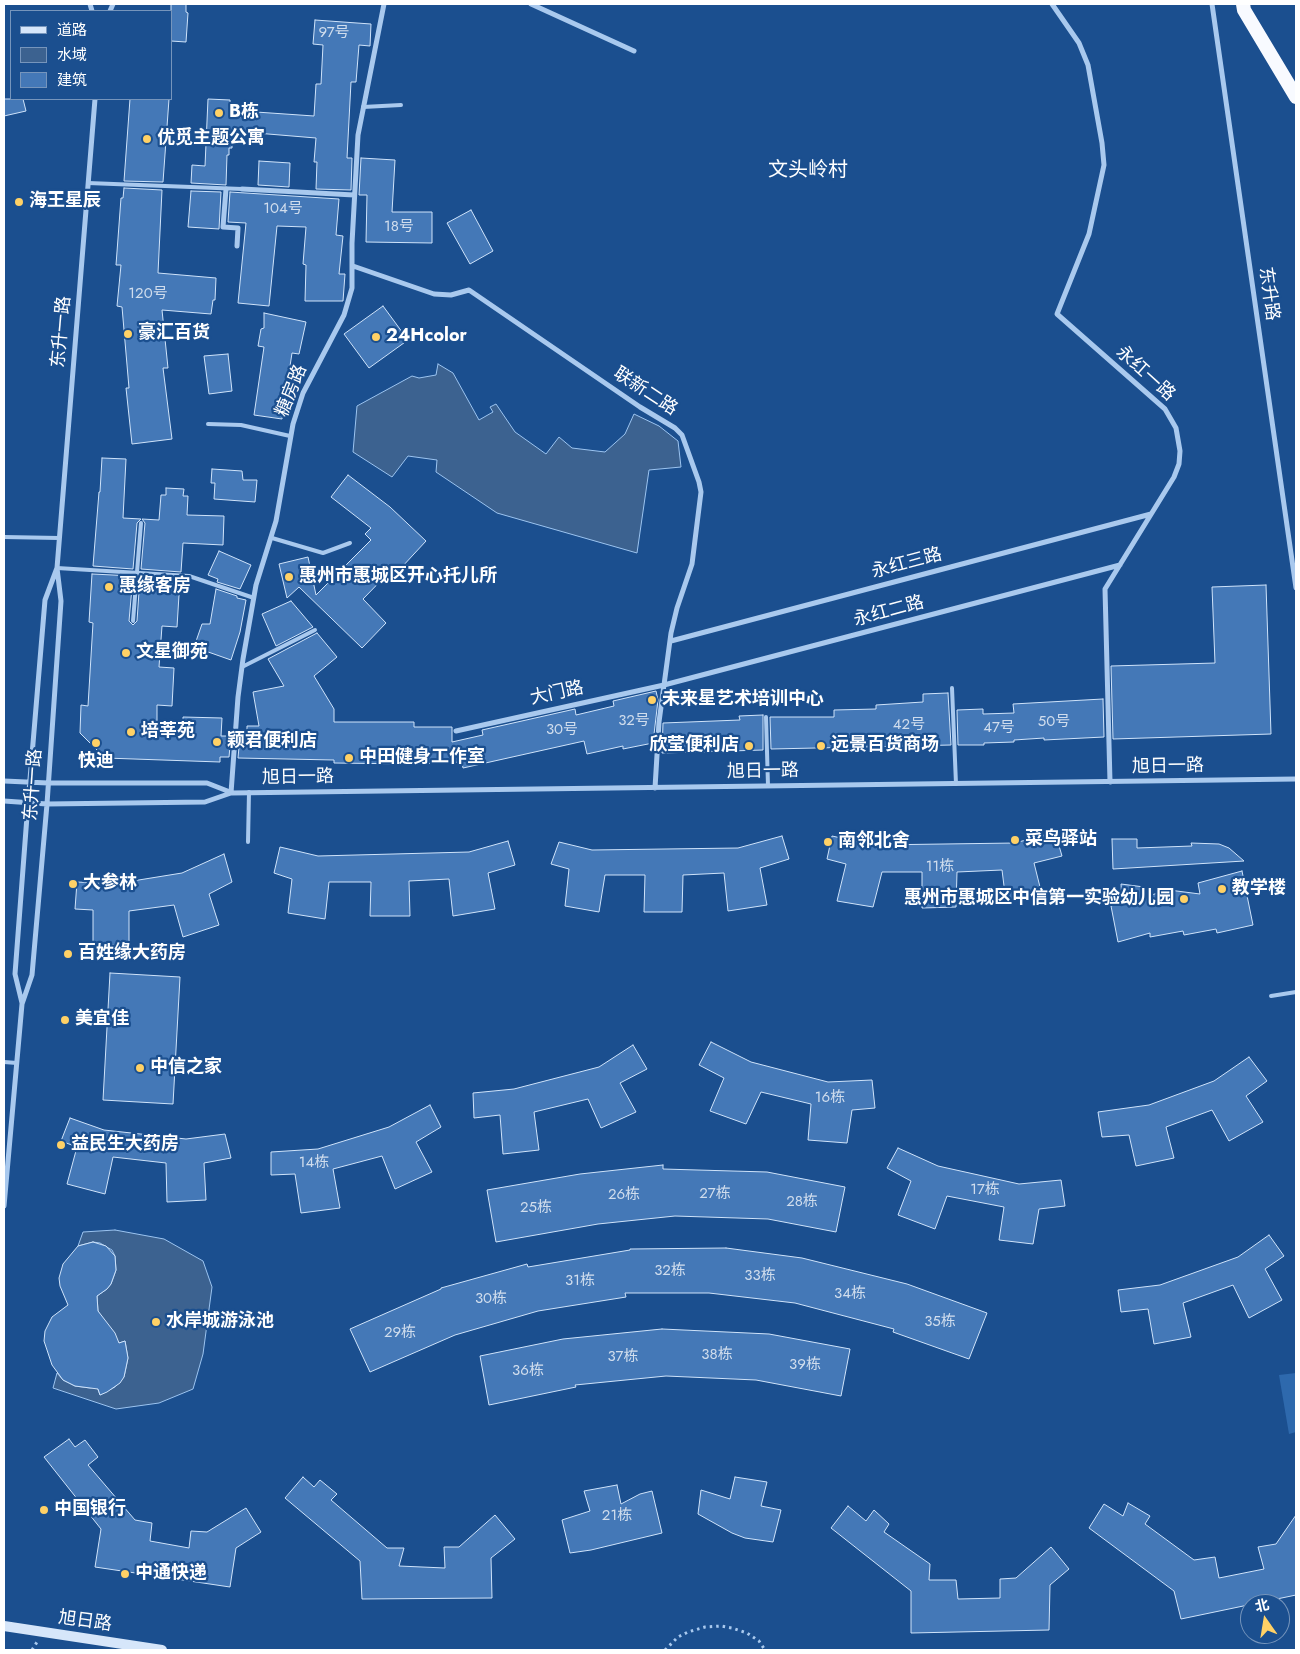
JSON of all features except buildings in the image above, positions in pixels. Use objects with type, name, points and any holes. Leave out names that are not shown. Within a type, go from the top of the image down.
[{"type":"highway","points":[[1243,4],[1244,10],[1296,97]]},
{"type":"main road","name":"旭日路","points":[[4,1626],[162,1650]]},
{"type":"street","name":"糖房路","points":[[230,793],[242,667],[254,598],[272,538],[296,411],[303,393],[344,315],[352,288],[352,243],[358,135],[384,4]]},
{"type":"street","points":[[531,4],[634,51]]},
{"type":"street","name":"永红一路","points":[[1052,4],[1079,43],[1086,60],[1102,143],[1104,165],[1089,234],[1057,314],[1162,405],[1174,422],[1180,446],[1179,464],[1174,477],[1105,589],[1110,782]]},
{"type":"street","name":"东升路","points":[[1212,4],[1296,588]]},
{"type":"street","name":"东升一路","points":[[4,1206],[22,1004],[32,975],[47,804],[61,600],[57,568],[59,538],[95,100]]},
{"type":"street","points":[[226,188],[223,227],[238,228],[236,246]]},
{"type":"street","points":[[242,189],[354,195]]},
{"type":"street","name":"联新二路","points":[[353,266],[434,294],[451,296],[469,290],[640,407],[679,431],[684,439],[701,489],[692,564],[677,608],[664,685],[659,722],[655,788]]},
{"type":"street","name":"永红三路","points":[[671,641],[1151,514]]},
{"type":"street","name":"永红二路","points":[[664,685],[1120,565]]},
{"type":"street","name":"东升一路","points":[[22,1004],[15,974],[28,803],[45,600],[57,568]]},
{"type":"street","name":"大门路","points":[[456,731],[664,685]]},
{"type":"street","name":"旭日一路","points":[[4,801],[47,804],[205,802],[230,793],[249,792],[1296,780]]},
{"type":"street","name":"旭日一路","points":[[4,781],[30,783],[207,782],[230,793]]},
{"type":"lane","points":[[363,107],[401,105]]},
{"type":"lane","points":[[88,183],[242,189]]},
{"type":"lane","points":[[208,424],[241,425],[290,436]]},
{"type":"lane","points":[[133,621],[141,523]]},
{"type":"lane","points":[[4,537],[59,538]]},
{"type":"lane","points":[[272,538],[323,553],[350,543]]},
{"type":"lane","points":[[57,568],[189,576],[254,598]]},
{"type":"lane","points":[[242,667],[315,630]]},
{"type":"lane","points":[[952,688],[956,784]]},
{"type":"lane","points":[[766,717],[768,786]]},
{"type":"lane","points":[[248,842],[249,792]]},
{"type":"lane","points":[[1271,996],[1296,992]]},
{"type":"lane","points":[[4,1062],[17,1063]]},
{"type":"path","points":[[665,1650],[678,1637],[688,1632],[705,1627],[721,1626],[747,1633],[759,1641],[766,1650]]},
{"type":"shaded area","points":[[1296,1373],[1296,1432],[1289,1434],[1279,1375]]},
{"type":"water","points":[[438,364],[453,373],[479,420],[493,412],[490,407],[496,404],[515,432],[546,454],[559,437],[572,448],[605,452],[625,434],[634,414],[659,426],[678,441],[681,467],[649,470],[637,553],[497,513],[436,472],[437,460],[408,456],[392,477],[353,452],[357,406],[412,376],[419,378],[436,375]]},
{"type":"water","name":"水岸城游泳池","points":[[115,1230],[164,1239],[203,1261],[212,1287],[203,1354],[193,1389],[159,1403],[116,1409],[53,1388],[57,1373],[63,1380],[75,1386],[97,1387],[100,1395],[115,1387],[124,1377],[128,1358],[125,1341],[119,1343],[98,1311],[97,1296],[111,1284],[116,1270],[115,1256],[112,1250],[100,1243],[93,1242],[78,1246],[83,1232]]},
{"type":"place","name":"B栋","points":[[219,113]]},
{"type":"place","name":"优觅主题公寓","points":[[147,139]]},
{"type":"place","name":"海王星辰","points":[[19,202]]},
{"type":"place","name":"豪汇百货","points":[[128,334]]},
{"type":"place","name":"24Hcolor","points":[[376,337]]},
{"type":"place","name":"惠州市惠城区开心托儿所","points":[[289,577]]},
{"type":"place","name":"惠缘客房","points":[[109,587]]},
{"type":"place","name":"文星御苑","points":[[126,653]]},
{"type":"place","name":"未来星艺术培训中心","points":[[652,700]]},
{"type":"place","name":"培莘苑","points":[[131,732]]},
{"type":"place","name":"颖君便利店","points":[[217,742]]},
{"type":"place","name":"快迪","points":[[96,743]]},
{"type":"place","name":"欣莹便利店","points":[[749,746]]},
{"type":"place","name":"远景百货商场","points":[[821,746]]},
{"type":"place","name":"中田健身工作室","points":[[349,758]]},
{"type":"place","name":"菜鸟驿站","points":[[1015,840]]},
{"type":"place","name":"南邻北舍","points":[[828,842]]},
{"type":"place","name":"大参林","points":[[73,884]]},
{"type":"place","name":"教学楼","points":[[1222,889]]},
{"type":"place","name":"惠州市惠城区中信第一实验幼儿园","points":[[1184,899]]},
{"type":"place","name":"百姓缘大药房","points":[[68,954]]},
{"type":"place","name":"美宜佳","points":[[65,1020]]},
{"type":"place","name":"中信之家","points":[[140,1068]]},
{"type":"place","name":"益民生大药房","points":[[61,1145]]},
{"type":"place","name":"水岸城游泳池","points":[[156,1322]]},
{"type":"place","name":"中国银行","points":[[44,1510]]},
{"type":"place","name":"中通快递","points":[[125,1574]]},
{"type":"district","name":"文头岭村","points":[[808,171]]}]
